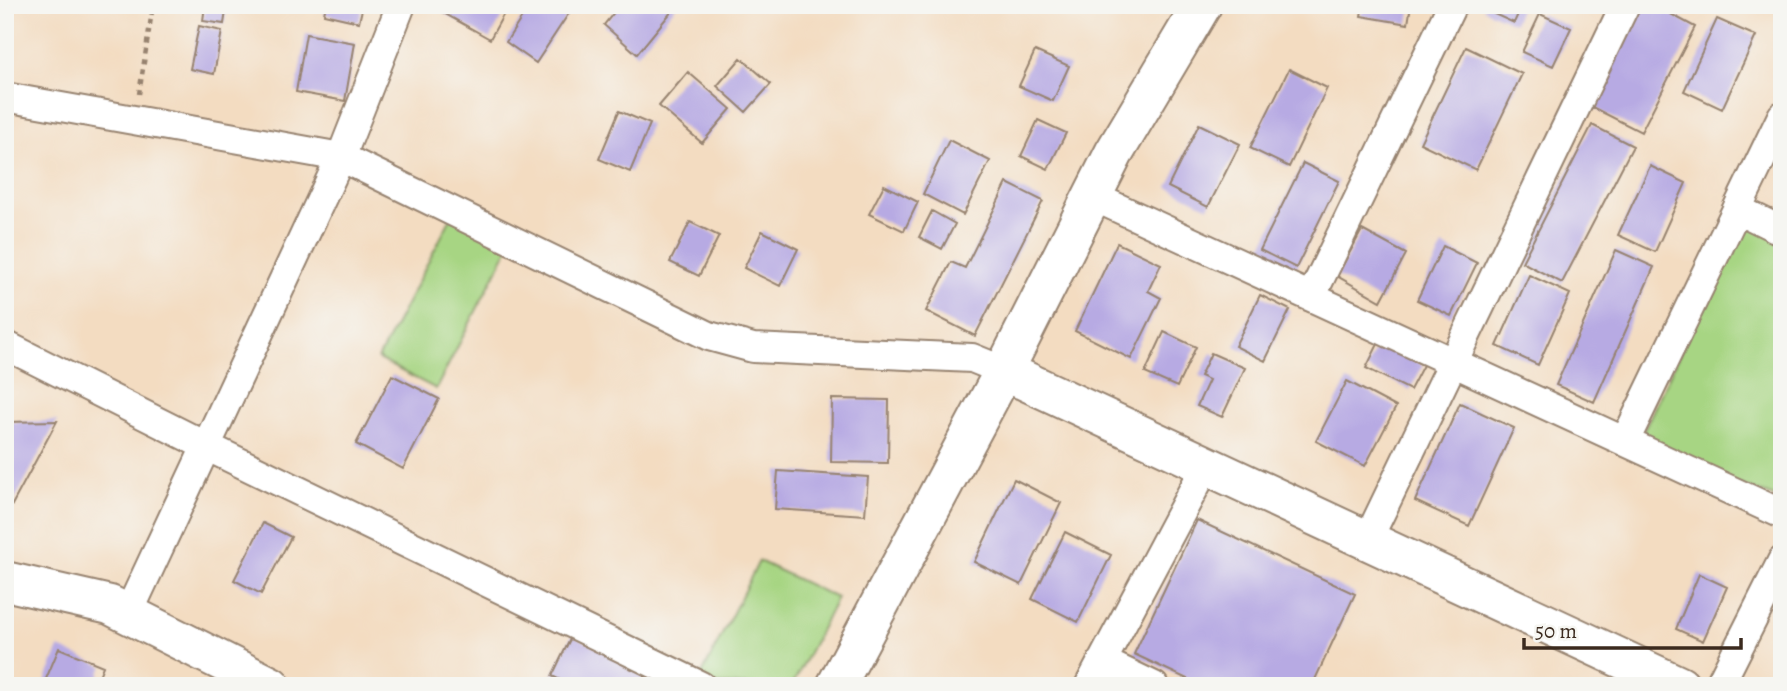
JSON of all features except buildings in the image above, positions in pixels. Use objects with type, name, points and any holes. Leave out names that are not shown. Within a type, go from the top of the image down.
[{"type":"street","points":[[128,614],[341,157],[401,5]]},
{"type":"street","points":[[836,686],[1004,372],[1114,153],[1202,5]]},
{"type":"street","points":[[1311,297],[1452,5]]},
{"type":"street","points":[[1368,539],[1625,5]]},
{"type":"street","points":[[5,97],[341,157],[709,336],[753,348],[972,358],[1368,539],[1680,686]]},
{"type":"street","points":[[1625,441],[1782,116]]},
{"type":"street","points":[[1092,196],[1782,514]]},
{"type":"street","points":[[1737,209],[1782,231]]},
{"type":"street","points":[[5,345],[206,446],[701,686]]},
{"type":"street","points":[[1154,686],[1095,674],[1206,466]]},
{"type":"street","points":[[1719,686],[1782,561]]},
{"type":"street","points":[[5,581],[110,605],[249,681]]},
{"type":"path","points":[[134,120],[153,5]]},
{"type":"green space","points":[[454,212],[512,241],[436,389],[378,359]]},
{"type":"green space","points":[[1745,213],[1782,231],[1782,500],[1636,447]]},
{"type":"green space","points":[[759,561],[837,598],[792,686],[697,684]]}]
